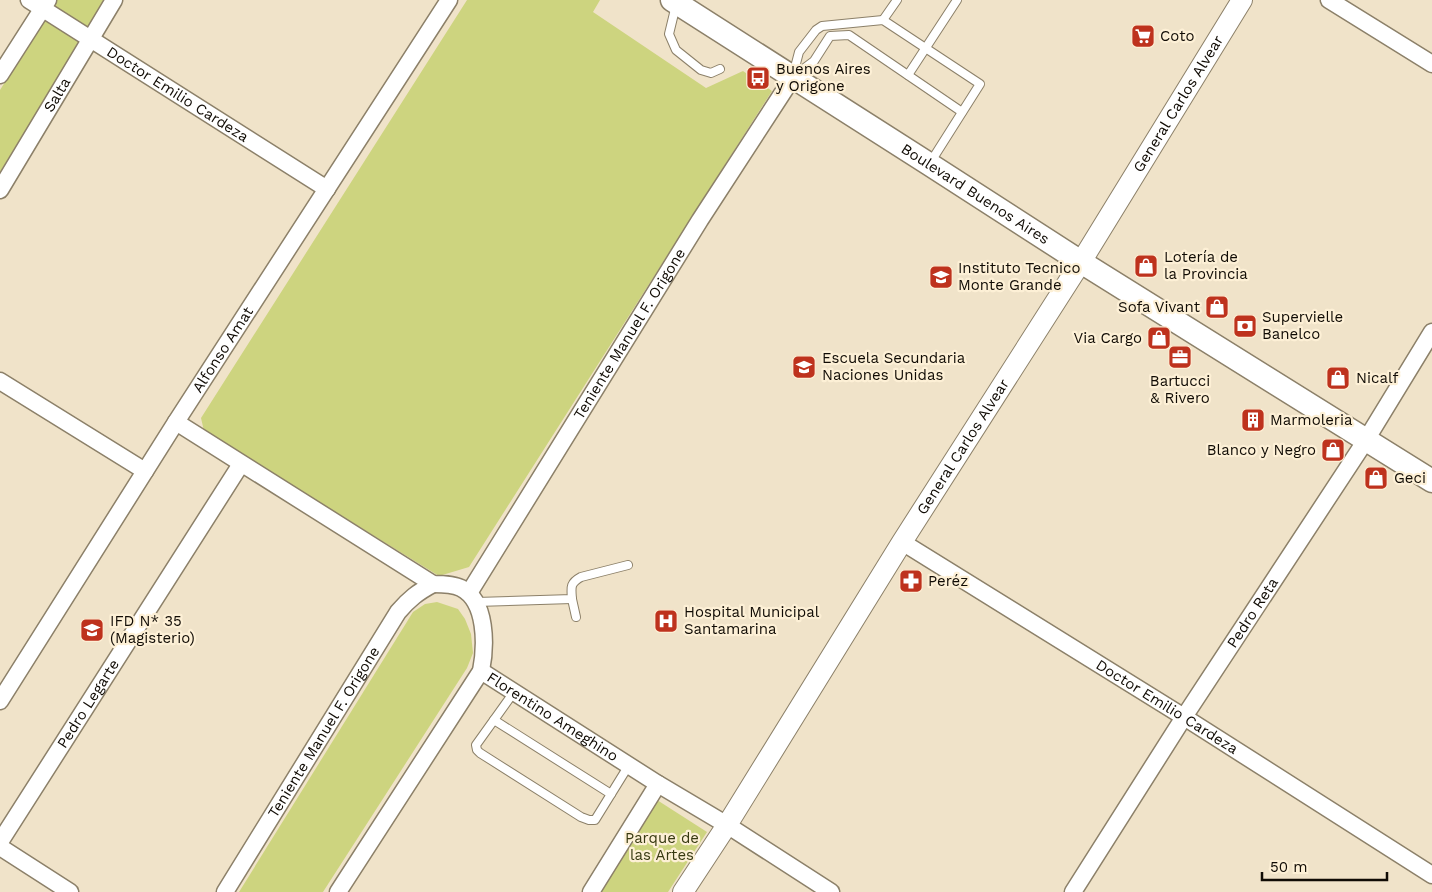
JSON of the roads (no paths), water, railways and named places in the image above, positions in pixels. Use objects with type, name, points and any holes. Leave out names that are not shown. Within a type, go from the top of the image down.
[{"type":"main road","name":"Boulevard Buenos Aires","points":[[674,2],[1081,262],[1432,481]]},
{"type":"street","name":"Doctor Emilio Cardeza","points":[[29,0],[46,4],[90,39],[328,189]]},
{"type":"street","name":"Salta","points":[[0,190],[114,0]]},
{"type":"street","name":"Alfonso Amat","points":[[0,701],[176,422],[449,0]]},
{"type":"street","name":"General Carlos Alvear","points":[[683,892],[727,825],[902,542],[1081,262],[1242,0]]},
{"type":"street","points":[[1329,0],[1432,64]]},
{"type":"street","points":[[0,75],[46,4]]},
{"type":"street","name":"Teniente Manuel F. Origone","points":[[473,598],[700,220],[793,77]]},
{"type":"street","name":"Pedro Reta","points":[[1073,892],[1184,716],[1366,440],[1432,332]]},
{"type":"street","points":[[0,381],[145,471]]},
{"type":"street","points":[[176,422],[433,584],[459,587],[473,598]]},
{"type":"street","name":"Pedro Legarte","points":[[0,842],[241,464]]},
{"type":"street","name":"Doctor Emilio Cardeza","points":[[902,542],[1184,716],[1432,875]]},
{"type":"street","name":"Teniente Manuel F. Origone","points":[[225,892],[398,612],[418,592],[433,584]]},
{"type":"street","name":"Florentino Ameghino","points":[[473,598],[481,618],[484,636],[484,656],[481,671],[658,784],[727,825],[830,892]]},
{"type":"street","points":[[338,892],[481,671]]},
{"type":"street","points":[[591,892],[658,784]]},
{"type":"street","points":[[0,847],[70,892]]},
{"type":"lane","points":[[883,20],[897,0]]},
{"type":"lane","points":[[908,75],[957,0]]},
{"type":"lane","points":[[674,2],[669,34],[676,50],[701,70],[711,73],[720,69]]},
{"type":"lane","points":[[793,77],[800,52],[816,30],[822,26],[883,20],[980,84],[930,164]]},
{"type":"lane","points":[[793,77],[814,61],[830,36],[849,35],[962,112]]},
{"type":"lane","points":[[576,617],[571,586],[574,580],[628,565]]},
{"type":"lane","points":[[473,598],[572,599]]},
{"type":"lane","points":[[514,692],[476,745],[480,754],[581,817],[589,820],[594,820],[629,765]]},
{"type":"lane","points":[[494,720],[611,794]]},
{"type":"place","name":"Coto","points":[[1143,36]]},
{"type":"place","name":"Buenos Aires y Origone","points":[[758,78]]},
{"type":"place","name":"Lotería de la Provincia","points":[[1146,266]]},
{"type":"place","name":"Instituto Tecnico Monte Grande","points":[[941,277]]},
{"type":"place","name":"Sofa Vivant","points":[[1217,307]]},
{"type":"place","name":"Supervielle Banelco","points":[[1245,326]]},
{"type":"place","name":"Via Cargo","points":[[1159,338]]},
{"type":"place","name":"Bartucci & Rivero","points":[[1180,357]]},
{"type":"place","name":"Escuela Secundaria Naciones Unidas","points":[[804,367]]},
{"type":"place","name":"Nicalf","points":[[1338,378]]},
{"type":"place","name":"Marmoleria","points":[[1253,420]]},
{"type":"place","name":"Blanco y Negro","points":[[1333,450]]},
{"type":"place","name":"Geci","points":[[1376,478]]},
{"type":"place","name":"Peréz","points":[[911,581]]},
{"type":"place","name":"Hospital Municipal Santamarina","points":[[666,621]]},
{"type":"place","name":"IFD N* 35 (Magisterio)","points":[[92,630]]},
{"type":"park label","name":"Parque de las Artes","points":[[662,846]]}]
